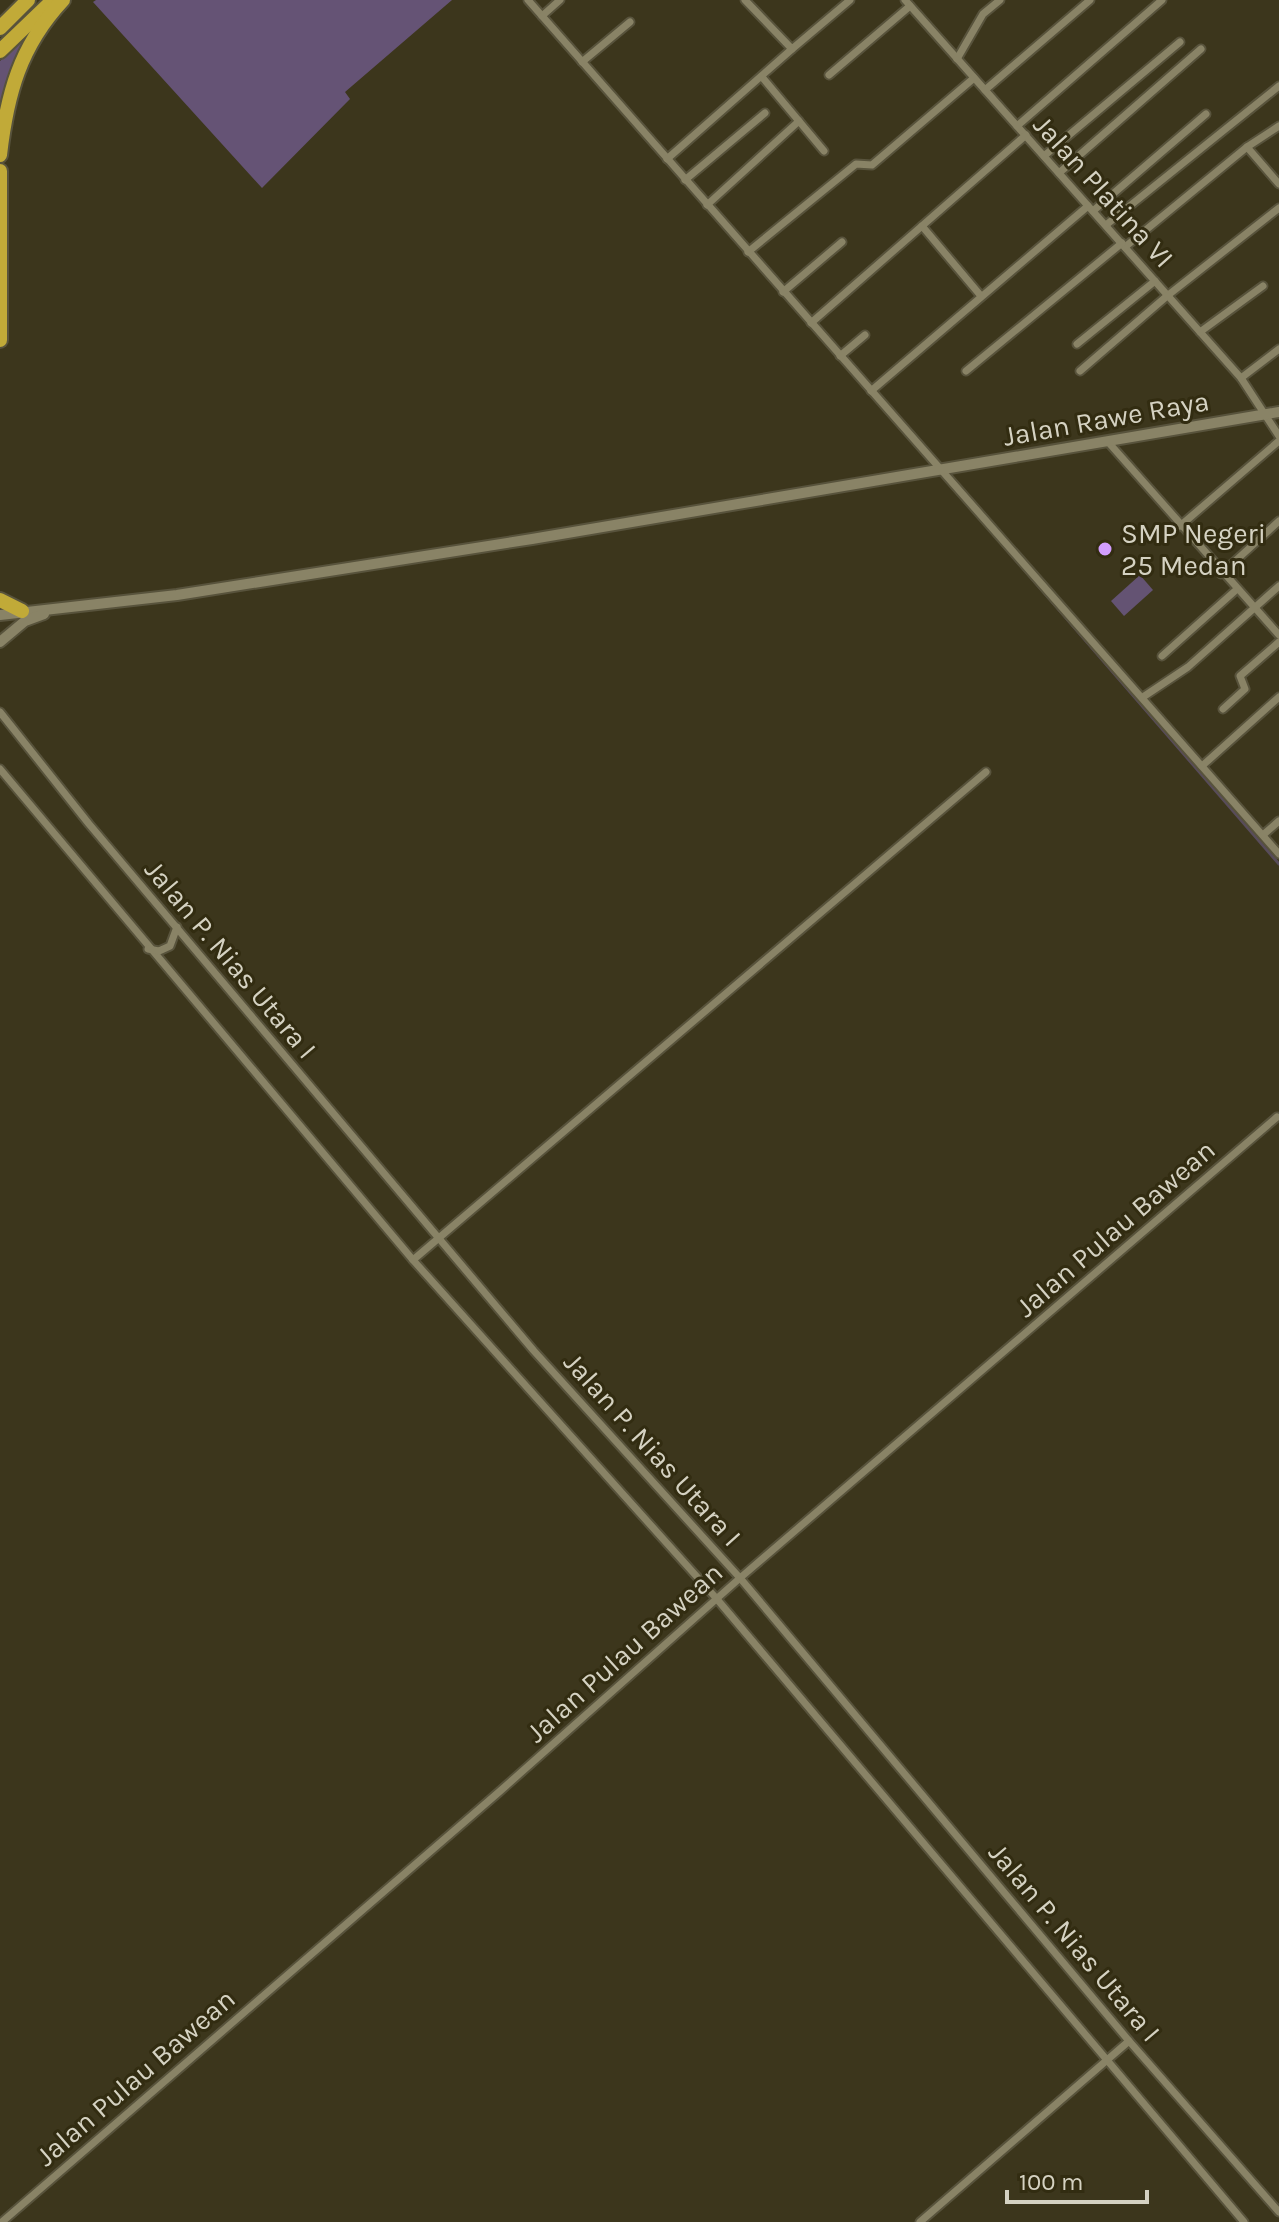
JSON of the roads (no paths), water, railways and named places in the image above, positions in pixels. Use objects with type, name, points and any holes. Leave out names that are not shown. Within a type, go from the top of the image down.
[{"type":"highway","points":[[0,21],[28,0]]},
{"type":"highway","points":[[0,28],[28,0]]},
{"type":"highway","points":[[0,51],[54,0]]},
{"type":"highway","points":[[0,155],[5,113],[18,65],[43,22],[63,0]]},
{"type":"highway","points":[[0,171],[0,340]]},
{"type":"highway","points":[[0,600],[22,611]]},
{"type":"street","points":[[528,0],[871,391],[933,472],[1143,697],[1279,854]]},
{"type":"street","points":[[542,16],[560,0]]},
{"type":"street","points":[[745,0],[792,49]]},
{"type":"street","points":[[667,159],[850,0]]},
{"type":"street","points":[[957,59],[983,14],[1000,0]]},
{"type":"street","points":[[985,90],[1090,0]]},
{"type":"street","points":[[1017,126],[1162,0]]},
{"type":"street","points":[[829,75],[908,3]]},
{"type":"street","name":"Jalan Platina VI","points":[[908,3],[1273,413],[1279,438]]},
{"type":"street","points":[[582,62],[630,22]]},
{"type":"street","points":[[1044,156],[1180,42]]},
{"type":"street","points":[[1059,173],[1201,49]]},
{"type":"street","points":[[762,77],[824,151]]},
{"type":"street","points":[[748,252],[856,164],[872,165],[974,78]]},
{"type":"street","points":[[1106,225],[1279,86]]},
{"type":"street","points":[[685,180],[765,113]]},
{"type":"street","points":[[871,391],[981,296],[1206,114]]},
{"type":"street","points":[[707,205],[799,121]]},
{"type":"street","points":[[966,371],[1247,147],[1279,126]]},
{"type":"street","points":[[811,323],[1026,135]]},
{"type":"street","points":[[1247,147],[1279,184]]},
{"type":"street","points":[[1080,371],[1167,296],[1279,208]]},
{"type":"street","points":[[922,226],[981,296]]},
{"type":"street","points":[[783,292],[842,242]]},
{"type":"street","points":[[1077,344],[1155,281]]},
{"type":"street","points":[[1200,332],[1263,286]]},
{"type":"street","points":[[840,356],[865,335]]},
{"type":"street","points":[[1241,378],[1279,349]]},
{"type":"street","name":"Jalan Rawe Raya","points":[[58,610],[190,593],[1109,443],[1273,413]]},
{"type":"street","points":[[1180,526],[1279,438]]},
{"type":"street","points":[[1109,443],[1221,574],[1279,635]]},
{"type":"street","points":[[1221,574],[1279,521]]},
{"type":"street","points":[[1143,697],[1188,667],[1279,586]]},
{"type":"street","points":[[1162,656],[1236,590]]},
{"type":"street","points":[[0,615],[58,610]]},
{"type":"street","points":[[0,642],[25,621],[58,610]]},
{"type":"street","points":[[1223,709],[1245,689],[1240,676],[1279,642]]},
{"type":"street","points":[[1202,766],[1279,697]]},
{"type":"street","name":"Jalan P. Nias Utara I","points":[[0,712],[592,1419],[740,1578],[1129,2041],[1279,2212]]},
{"type":"street","name":"Jalan P. Nias Utara I","points":[[0,769],[148,949],[413,1260],[716,1598],[1244,2222]]},
{"type":"street","points":[[413,1260],[986,772]]},
{"type":"street","points":[[1263,835],[1279,821]]},
{"type":"street","points":[[148,949],[159,951],[170,946],[177,927]]},
{"type":"street","name":"Jalan Pulau Bawean","points":[[2,2222],[499,1792],[716,1598],[1277,1117]]},
{"type":"street","points":[[920,2222],[1129,2041]]},
{"type":"waterway","points":[[1001,543],[1279,864]]},
{"type":"place","name":"SMP Negeri 25 Medan","points":[[1105,549]]}]
